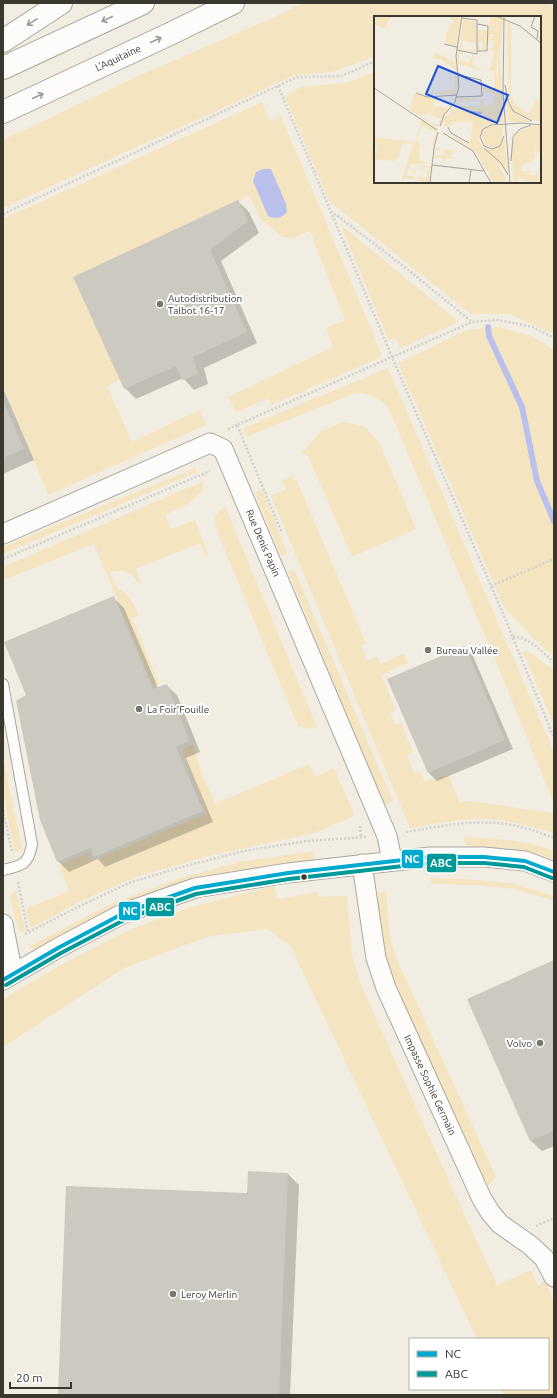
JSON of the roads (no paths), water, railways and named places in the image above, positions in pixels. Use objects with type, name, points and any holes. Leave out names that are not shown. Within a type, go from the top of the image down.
[{"type":"highway","points":[[3,41],[61,3]]},
{"type":"highway","points":[[3,68],[143,3]]},
{"type":"highway","name":"L'Aquitaine","points":[[3,112],[233,3]]},
{"type":"street","name":"Rue Denis Papin","points":[[3,534],[210,443],[223,449],[386,836],[392,860]]},
{"type":"street","points":[[3,924],[8,977],[58,948],[124,913],[195,888],[288,873],[392,860],[436,857],[484,857],[525,861],[554,872]]},
{"type":"street","name":"Impasse Sophie Germain","points":[[362,864],[376,958],[386,988],[482,1199],[500,1224],[530,1245],[544,1258],[554,1277]]},
{"type":"lane","points":[[3,684],[32,844],[31,855],[25,863],[3,870]]},
{"type":"water","points":[[263,169],[271,169],[286,204],[287,212],[280,217],[276,218],[268,216],[253,181],[256,172]]},
{"type":"waterway","points":[[488,327],[489,336],[522,407],[537,481],[554,521]]},
{"type":"place","name":"Autodistribution Talbot 16-17","points":[[160,304]]},
{"type":"place","name":"Bureau Vallée","points":[[428,650]]},
{"type":"place","name":"La Foir'Fouille","points":[[139,709]]},
{"type":"place","name":"Volvo","points":[[540,1043]]},
{"type":"place","name":"Leroy Merlin","points":[[173,1294]]}]
